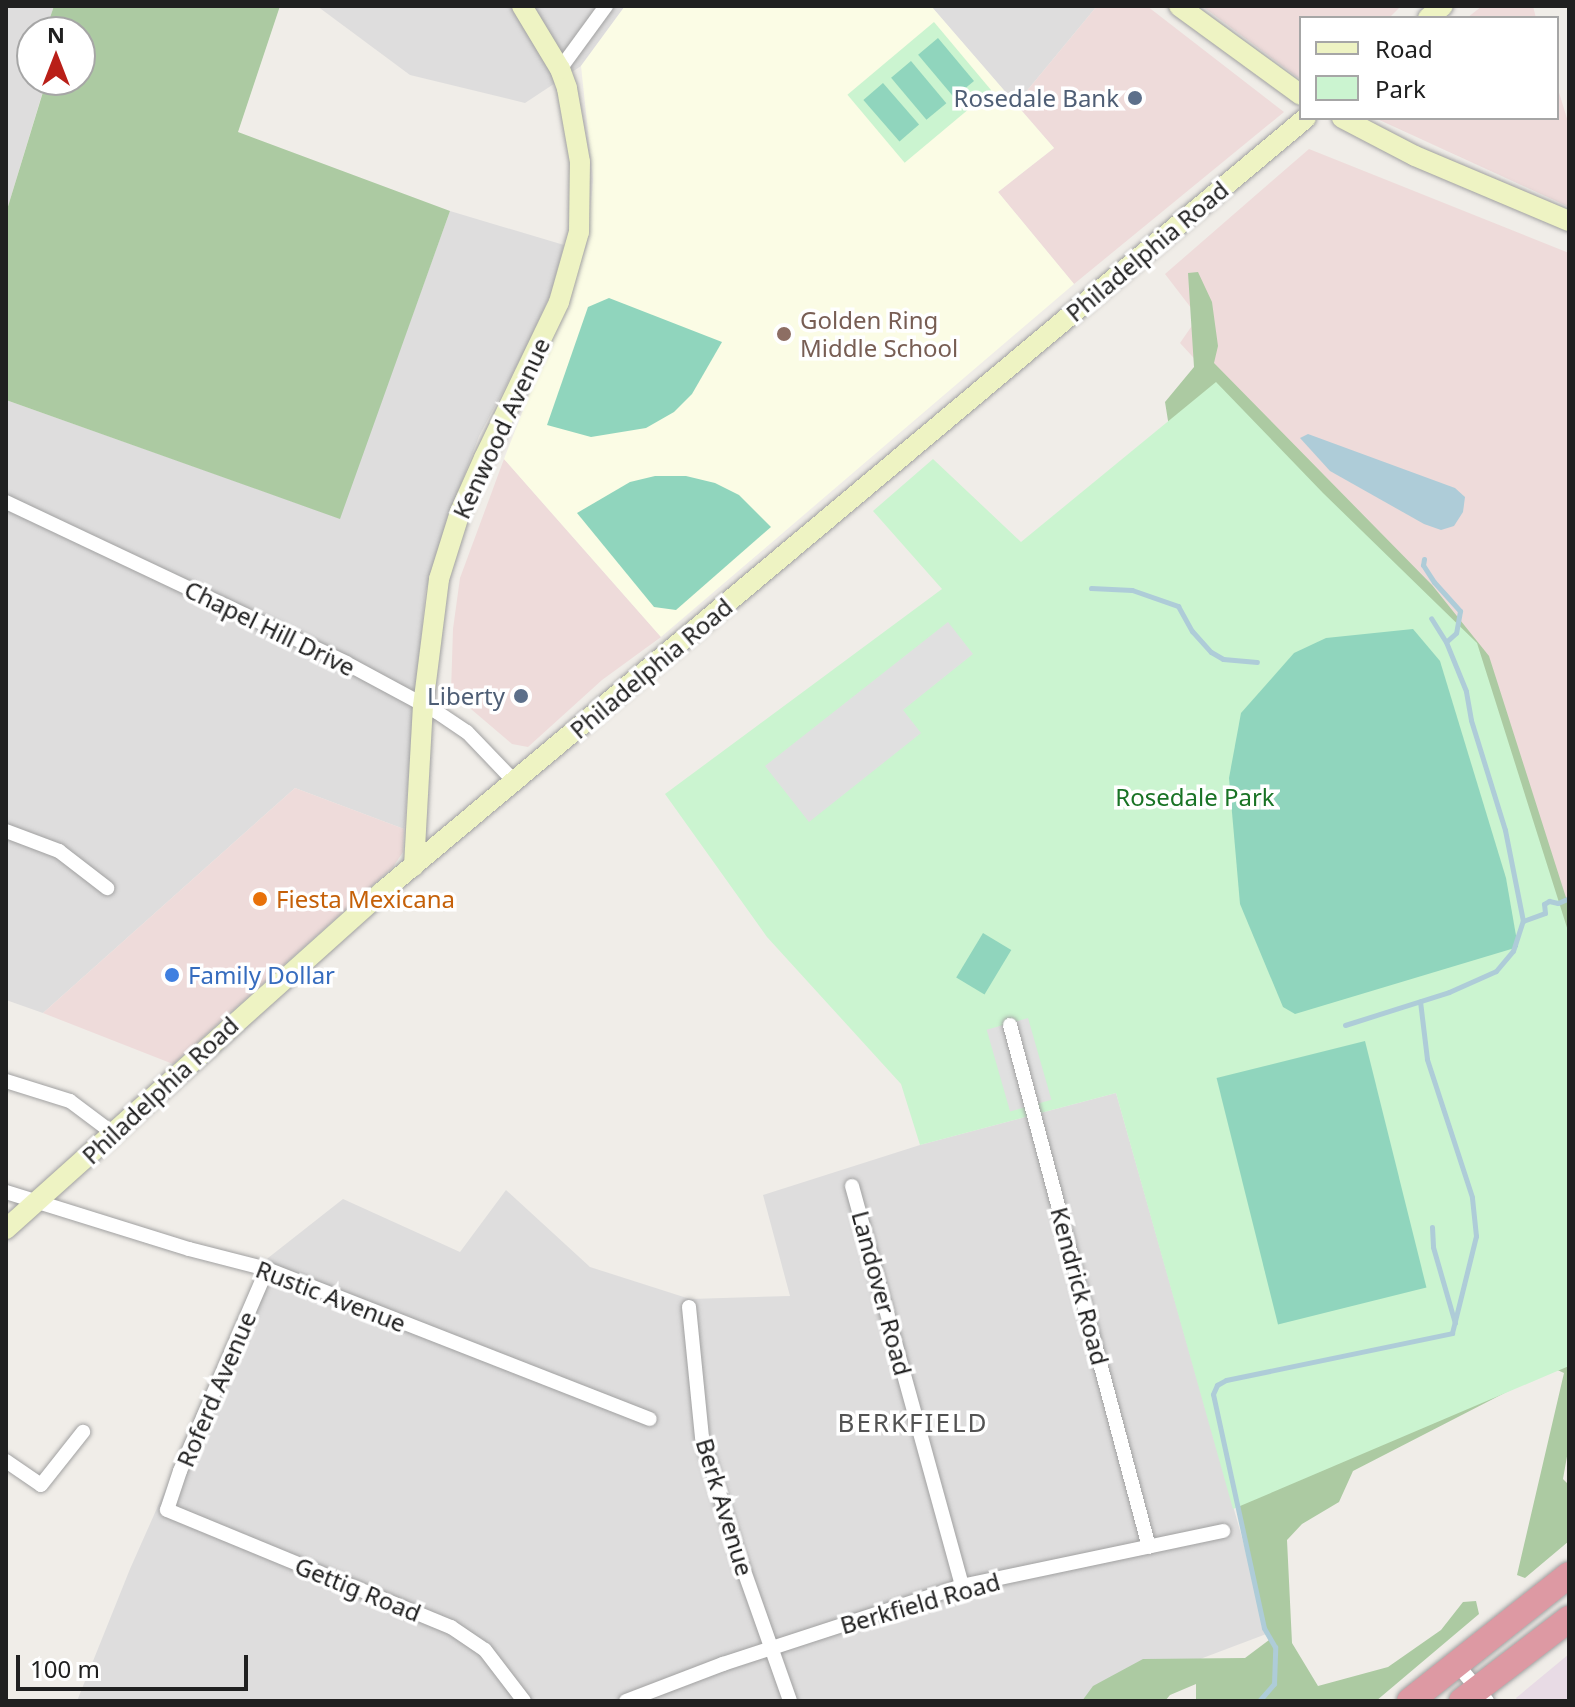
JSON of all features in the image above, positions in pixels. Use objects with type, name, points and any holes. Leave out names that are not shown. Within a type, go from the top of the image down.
[{"type":"highway","points":[[1410,1701],[1569,1575]]},
{"type":"highway","points":[[1475,1697],[1569,1619]]},
{"type":"main road","name":"Kenwood Avenue","points":[[414,866],[430,634],[446,554],[484,458],[559,302],[576,247],[580,162],[573,116],[560,69],[522,6]]},
{"type":"main road","points":[[1179,6],[1299,94]]},
{"type":"main road","name":"Philadelphia Road","points":[[6,1229],[114,1134],[210,1043],[414,866],[1304,120]]},
{"type":"main road","points":[[1346,120],[1415,156],[1569,221]]},
{"type":"street","points":[[560,69],[606,6]]},
{"type":"street","name":"Chapel Hill Drive","points":[[6,502],[346,663],[467,732],[515,782]]},
{"type":"street","points":[[6,831],[59,851],[107,888]]},
{"type":"street","name":"Kendrick Road","points":[[1010,1025],[1149,1547]]},
{"type":"street","points":[[6,1081],[70,1101],[114,1134]]},
{"type":"street","name":"Landover Road","points":[[852,1186],[962,1586]]},
{"type":"street","name":"Rustic Avenue","points":[[6,1192],[189,1249],[267,1269],[650,1419]]},
{"type":"street","name":"Roferd Avenue","points":[[167,1510],[180,1471],[267,1269]]},
{"type":"street","name":"Berk Avenue","points":[[689,1307],[702,1437],[790,1701]]},
{"type":"street","points":[[6,1461],[41,1485],[83,1432]]},
{"type":"street","name":"Gettig Road","points":[[167,1510],[451,1627],[485,1650],[524,1701]]},
{"type":"street","name":"Berkfield Road","points":[[626,1701],[771,1648],[962,1586],[1223,1531]]},
{"type":"street","points":[[1457,1664],[1475,1697]]},
{"type":"shaded area","points":[[6,6],[54,6],[51,16],[16,16],[16,96],[41,96],[6,213]]},
{"type":"shaded area","points":[[317,6],[625,6],[581,66],[525,103],[410,75]]},
{"type":"shaded area","name":"Golden Ring Middle School","points":[[625,6],[931,6],[1054,148],[998,192],[1074,284],[661,637],[504,459],[587,246],[593,179],[581,66]]},
{"type":"shaded area","points":[[931,6],[1097,6],[1016,104]]},
{"type":"shaded area","points":[[1097,6],[1147,6],[1284,112],[1074,284],[998,192],[1054,148],[1016,104]]},
{"type":"shaded area","points":[[1202,6],[1401,6],[1391,16],[1299,16],[1299,79]]},
{"type":"shaded area","points":[[1482,6],[1533,6],[1536,16],[1470,16]]},
{"type":"shaded area","points":[[1559,92],[1569,125],[1569,207],[1379,120],[1559,120]]},
{"type":"shaded area","points":[[1309,149],[1569,253],[1569,934],[1216,382],[1180,343],[1198,317],[1165,274]]},
{"type":"shaded area","points":[[450,211],[564,245],[551,293],[524,352],[479,436],[447,521],[425,593],[404,829],[295,788],[43,1013],[6,1000],[6,400],[339,518]]},
{"type":"shaded area","points":[[504,459],[661,637],[602,680],[528,747],[512,744],[451,692],[453,629],[460,578]]},
{"type":"shaded area","points":[[948,622],[973,654],[903,710],[921,733],[809,822],[765,766]]},
{"type":"shaded area","points":[[295,788],[404,829],[403,852],[393,867],[173,1064],[43,1013]]},
{"type":"shaded area","points":[[1028,1018],[1051,1100],[1010,1112],[987,1030]]},
{"type":"shaded area","points":[[1116,1093],[1269,1633],[1102,1696],[1103,1701],[77,1701],[130,1569],[268,1258],[343,1199],[460,1252],[506,1190],[590,1267],[690,1299],[790,1296],[763,1195],[920,1145]]},
{"type":"shaded area","points":[[1569,1654],[1569,1701],[1518,1701],[1516,1698]]},
{"type":"green space","points":[[54,6],[280,6],[238,132],[450,211],[340,519],[6,400],[6,213],[42,96],[96,96],[96,16],[51,16]]},
{"type":"green space","points":[[934,22],[991,90],[905,163],[847,95]]},
{"type":"green space","points":[[938,38],[974,81],[954,98],[918,55]]},
{"type":"green space","points":[[911,61],[946,103],[926,120],[891,78]]},
{"type":"green space","points":[[883,83],[919,125],[899,142],[863,100]]},
{"type":"green space","points":[[1198,272],[1212,302],[1218,346],[1214,363],[1432,585],[1489,656],[1569,907],[1569,1445],[1563,1479],[1569,1485],[1569,1541],[1525,1578],[1517,1575],[1564,1373],[1553,1368],[1353,1471],[1339,1502],[1302,1524],[1287,1540],[1292,1643],[1318,1686],[1388,1667],[1441,1630],[1463,1602],[1476,1601],[1479,1614],[1376,1701],[1196,1701],[1196,1684],[1170,1695],[1165,1701],[1082,1701],[1093,1686],[1143,1659],[1245,1658],[1269,1640],[1204,1370],[1169,427],[1165,402],[1194,367],[1188,273]]},
{"type":"green space","points":[[609,298],[722,342],[692,394],[674,412],[646,428],[591,437],[547,425],[588,307]]},
{"type":"green space","name":"Rosedale Park","points":[[1216,382],[1323,493],[1477,643],[1569,934],[1569,1366],[1233,1509],[1116,1093],[920,1145],[901,1084],[767,937],[665,794],[942,589],[873,511],[933,459],[1021,542]]},
{"type":"green space","points":[[655,476],[686,476],[715,483],[739,495],[771,527],[676,610],[654,607],[577,513],[630,482]]},
{"type":"green space","points":[[1413,629],[1440,661],[1506,878],[1518,947],[1295,1014],[1283,1007],[1240,904],[1229,778],[1241,713],[1294,653],[1326,638]]},
{"type":"green space","points":[[983,933],[1011,950],[985,995],[956,978]]},
{"type":"green space","points":[[1365,1041],[1426,1287],[1278,1324],[1217,1078]]},
{"type":"water","points":[[1308,434],[1455,488],[1465,497],[1463,512],[1454,526],[1441,530],[1424,524],[1330,471],[1300,438]]},
{"type":"waterway","points":[[1424,559],[1423,565],[1434,582],[1460,611],[1456,633],[1446,642]]},
{"type":"waterway","points":[[1091,588],[1132,590],[1178,606],[1192,631],[1211,652],[1223,659],[1257,662]]},
{"type":"waterway","points":[[1345,1025],[1449,992],[1496,971],[1513,951],[1523,921],[1505,830],[1471,720],[1466,691],[1446,642],[1431,618]]},
{"type":"waterway","points":[[1523,921],[1545,913],[1544,904],[1549,901],[1558,903],[1567,899]]},
{"type":"waterway","points":[[1259,1701],[1274,1684],[1275,1647],[1264,1628],[1213,1394],[1217,1385],[1226,1380],[1452,1333],[1476,1236],[1472,1197],[1427,1059],[1420,1001]]},
{"type":"waterway","points":[[1432,1227],[1433,1247],[1455,1323]]},
{"type":"place","name":"Rosedale Bank","points":[[1135,98]]},
{"type":"place","name":"Golden Ring Middle School","points":[[784,334]]},
{"type":"place","name":"Liberty","points":[[521,696]]},
{"type":"place","name":"Fiesta Mexicana","points":[[260,899]]},
{"type":"place","name":"Family Dollar","points":[[172,975]]},
{"type":"district","name":"BERKFIELD","points":[[913,1423]]}]
